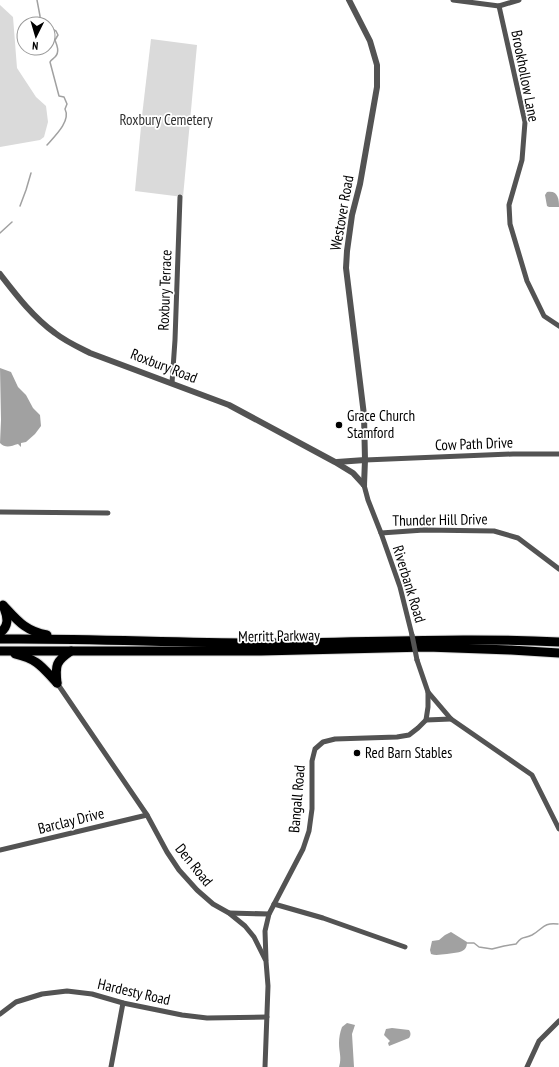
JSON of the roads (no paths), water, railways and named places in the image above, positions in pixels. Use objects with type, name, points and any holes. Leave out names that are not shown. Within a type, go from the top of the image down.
[{"type":"highway","points":[[0,633],[5,628],[7,623],[7,616],[2,603]]},
{"type":"highway","points":[[2,603],[27,629],[39,633],[68,638]]},
{"type":"highway","name":"Merritt Parkway","points":[[0,639],[68,638],[263,643],[427,640],[518,640],[559,642]]},
{"type":"highway","name":"Merritt Parkway","points":[[1,651],[261,651],[427,647],[559,653]]},
{"type":"highway","points":[[1,651],[20,655],[37,662],[44,667],[57,683]]},
{"type":"highway","points":[[57,683],[57,664],[61,658],[71,651]]},
{"type":"street","name":"Westover Road","points":[[349,0],[370,41],[377,65],[377,87],[360,184],[352,215],[346,268],[364,415],[364,485]]},
{"type":"street","points":[[453,0],[499,6],[519,0]]},
{"type":"street","name":"Brookhollow Lane","points":[[499,6],[525,122],[522,160],[509,205],[510,224],[527,282],[544,316],[559,326]]},
{"type":"street","name":"Roxbury Terrace","points":[[172,383],[180,197]]},
{"type":"street","name":"Roxbury Road","points":[[0,274],[30,311],[55,334],[90,353],[229,405],[335,462],[353,473],[364,485]]},
{"type":"street","name":"Cow Path Drive","points":[[365,460],[513,454],[559,454]]},
{"type":"street","points":[[335,462],[365,460]]},
{"type":"street","name":"Riverbank Road","points":[[364,485],[368,500],[400,587],[418,660],[428,692],[426,720]]},
{"type":"street","points":[[0,512],[108,513]]},
{"type":"street","name":"Thunder Hill Drive","points":[[381,533],[424,530],[494,531],[518,538],[559,569]]},
{"type":"street","name":"Den Road","points":[[57,683],[147,815],[167,852],[179,870],[197,890],[213,904],[229,913],[245,926],[254,937],[266,961],[268,986],[265,1067]]},
{"type":"street","name":"Riverbank Road","points":[[428,692],[451,719],[532,775],[559,829]]},
{"type":"street","points":[[426,720],[451,719]]},
{"type":"street","name":"Bangall Road","points":[[266,961],[265,930],[269,914],[303,849],[309,831],[312,809],[312,761],[315,749],[323,742],[335,739],[396,737],[409,735],[426,720]]},
{"type":"street","name":"Barclay Drive","points":[[0,850],[147,815]]},
{"type":"street","points":[[274,904],[323,918],[405,947]]},
{"type":"street","points":[[229,913],[269,914]]},
{"type":"street","name":"Hardesty Road","points":[[0,1014],[16,1002],[42,994],[68,991],[92,994],[123,1003],[161,1011],[207,1018],[267,1017]]},
{"type":"street","points":[[111,1067],[123,1003]]},
{"type":"street","points":[[527,1067],[539,1041],[559,1021]]},
{"type":"waterway","points":[[37,0],[40,16]]},
{"type":"waterway","points":[[56,31],[58,35],[56,38]]},
{"type":"waterway","points":[[56,43],[58,48],[56,56]]},
{"type":"waterway","points":[[47,145],[58,133],[66,118],[65,109],[67,104],[64,97],[59,96],[50,62],[56,56]]},
{"type":"waterway","points":[[20,206],[31,173]]},
{"type":"waterway","points":[[0,233],[12,222]]},
{"type":"waterway","points":[[467,943],[474,943],[479,947],[492,949],[516,944],[522,938],[532,935],[546,925],[558,924]]},
{"type":"place","name":"Grace Church Stamford","points":[[339,425]]},
{"type":"place","name":"Red Barn Stables","points":[[357,753]]},
{"type":"park label","name":"Roxbury Cemetery","points":[[166,120]]}]
